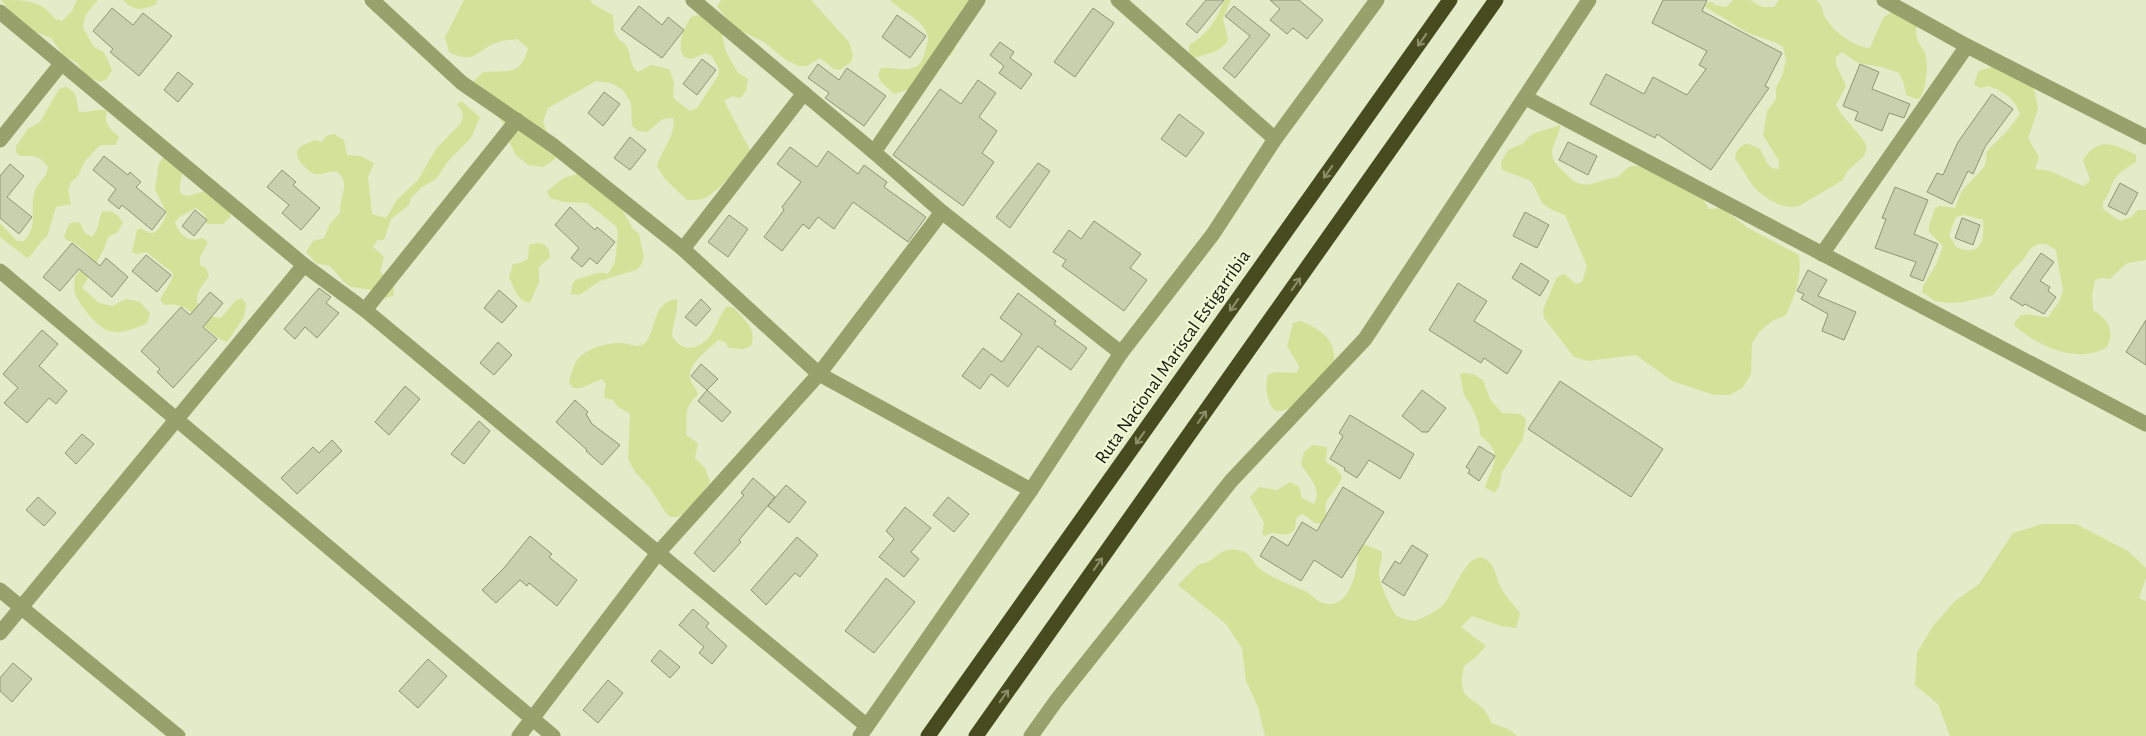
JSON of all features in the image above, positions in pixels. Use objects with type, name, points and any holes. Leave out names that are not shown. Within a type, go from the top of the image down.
[{"type":"highway","name":"Ruta Nacional Mariscal Estigarribia","points":[[928,736],[1450,0]]},
{"type":"highway","points":[[976,736],[1496,0]]},
{"type":"street","points":[[372,0],[462,83],[554,146],[683,249],[819,374],[1031,490]]},
{"type":"street","points":[[693,0],[874,152],[942,212],[1121,353]]},
{"type":"street","points":[[874,152],[978,0]]},
{"type":"street","points":[[1118,0],[1275,139]]},
{"type":"street","points":[[0,12],[304,265],[365,310],[658,553],[864,731],[1031,490],[1121,353],[1213,234],[1275,139],[1377,0]]},
{"type":"street","points":[[1031,736],[1056,701],[1231,481],[1365,339],[1589,0]]},
{"type":"street","points":[[1884,0],[1967,46],[2146,137]]},
{"type":"street","points":[[1822,254],[1967,46]]},
{"type":"street","points":[[0,140],[61,64]]},
{"type":"street","points":[[683,249],[804,93]]},
{"type":"street","points":[[1526,98],[1822,254],[2144,420]]},
{"type":"street","points":[[365,310],[517,120]]},
{"type":"street","points":[[519,736],[658,553],[819,374],[942,212]]},
{"type":"street","points":[[0,633],[304,265]]},
{"type":"street","points":[[0,271],[553,736]]},
{"type":"street","points":[[0,590],[178,736]]},
{"type":"green space","points":[[1,0],[32,2],[44,8],[55,19],[62,21],[72,11],[77,0],[98,0],[86,16],[83,28],[94,47],[102,51],[106,56],[112,70],[107,79],[100,82],[86,76],[77,63],[64,56],[51,38],[31,30],[13,15]]},
{"type":"green space","points":[[123,0],[157,0],[156,4],[138,9]]},
{"type":"green space","points":[[464,0],[590,0],[594,5],[613,15],[614,31],[619,40],[627,46],[634,68],[638,72],[651,65],[669,69],[674,82],[673,98],[690,111],[697,108],[718,76],[719,69],[712,56],[706,53],[691,59],[684,57],[681,47],[682,37],[691,17],[698,15],[711,19],[721,30],[726,52],[738,73],[748,79],[746,91],[740,98],[732,96],[724,101],[750,150],[747,156],[722,185],[709,196],[703,199],[687,200],[665,179],[657,166],[673,130],[673,118],[663,119],[647,132],[638,131],[632,126],[631,103],[623,90],[611,83],[596,81],[548,108],[543,122],[548,136],[560,146],[555,159],[543,167],[528,165],[516,155],[509,141],[505,126],[473,82],[483,72],[506,71],[517,68],[525,57],[528,48],[517,39],[493,44],[471,57],[458,56],[449,52],[445,37]]},
{"type":"green space","points":[[721,0],[811,0],[849,42],[853,55],[851,62],[840,70],[834,69],[820,58],[807,66],[799,66],[786,60],[764,42],[737,29],[717,7]]},
{"type":"green space","points":[[890,0],[982,0],[955,40],[955,48],[951,55],[931,67],[910,89],[894,94],[881,82],[878,75],[881,68],[905,69],[918,66],[923,57],[928,36],[926,30],[917,20]]},
{"type":"green space","points":[[1224,0],[1231,0],[1223,18],[1228,40],[1218,50],[1194,58],[1189,52],[1189,45],[1211,26],[1219,14]]},
{"type":"green space","points":[[1733,0],[1750,0],[1762,7],[1774,7],[1779,0],[1816,0],[1833,28],[1851,42],[1870,48],[1883,18],[1893,11],[1917,16],[1916,36],[1925,53],[1927,63],[1925,83],[1920,98],[1916,99],[1906,95],[1899,73],[1882,67],[1858,63],[1842,52],[1836,57],[1836,65],[1846,86],[1836,105],[1865,143],[1866,151],[1864,156],[1849,169],[1843,180],[1799,206],[1788,207],[1765,197],[1753,186],[1735,159],[1738,149],[1747,143],[1760,149],[1767,163],[1772,168],[1779,169],[1779,161],[1763,135],[1767,111],[1776,99],[1776,88],[1782,76],[1786,60],[1783,47],[1777,43],[1748,33],[1704,6],[1705,3],[1712,2],[1715,5],[1726,7]]},
{"type":"green space","points":[[2006,63],[2030,78],[2038,109],[2028,138],[2039,157],[2035,169],[2050,171],[2083,186],[2090,181],[2083,160],[2095,148],[2107,144],[2113,145],[2136,155],[2136,162],[2121,172],[2114,180],[2103,202],[2103,209],[2120,221],[2131,217],[2138,210],[2146,210],[2146,260],[2127,263],[2110,279],[2095,280],[2092,295],[2093,310],[2103,317],[2110,330],[2107,347],[2096,352],[2083,354],[2058,351],[2034,340],[2014,325],[2024,315],[2048,317],[2059,302],[2063,291],[2056,250],[2046,244],[2038,244],[2031,248],[1993,295],[1963,302],[1947,303],[1935,301],[1922,292],[1923,286],[1936,265],[1943,246],[1929,232],[1935,208],[1939,206],[1955,208],[1961,192],[1985,166],[1987,151],[2009,129],[2020,114],[2015,103],[2004,93],[1988,86],[1981,88],[1974,85],[1978,71]],"holes":[[[1964,215],[1983,220],[1983,235],[1980,245],[1976,249],[1971,250],[1956,247],[1949,235],[1956,217]]]},
{"type":"green space","points":[[66,87],[75,94],[79,112],[107,111],[107,123],[110,129],[119,137],[115,145],[100,145],[85,161],[78,176],[71,182],[68,190],[71,204],[56,207],[47,237],[27,258],[0,237],[0,223],[17,241],[24,241],[29,234],[33,222],[33,198],[35,191],[46,174],[48,167],[39,158],[19,156],[16,152],[16,146],[28,129],[40,122],[59,89]]},
{"type":"green space","points":[[461,101],[480,117],[471,138],[449,160],[436,179],[422,187],[411,198],[409,205],[391,219],[384,240],[377,240],[373,247],[384,257],[380,272],[393,285],[393,296],[377,297],[373,290],[351,287],[330,266],[316,263],[306,252],[313,241],[324,238],[330,224],[340,213],[344,183],[337,172],[314,174],[309,171],[298,157],[297,151],[301,146],[315,140],[322,142],[326,136],[334,134],[344,140],[347,155],[361,156],[374,163],[368,177],[372,214],[386,218],[397,200],[418,180],[436,149],[460,124],[463,117],[462,110],[457,105]]},
{"type":"green space","points":[[1560,125],[1552,149],[1552,156],[1554,162],[1575,182],[1590,184],[1618,177],[1631,166],[1675,175],[1685,179],[1692,185],[1709,209],[1722,208],[1748,228],[1799,255],[1799,278],[1789,308],[1786,315],[1772,321],[1760,331],[1752,343],[1751,374],[1743,387],[1730,395],[1714,395],[1672,381],[1636,355],[1588,361],[1574,357],[1544,318],[1543,310],[1557,277],[1564,274],[1576,284],[1582,282],[1587,266],[1565,215],[1545,206],[1531,181],[1502,170],[1501,162],[1508,150],[1522,144],[1532,134]]},
{"type":"green space","points":[[163,158],[171,158],[181,170],[181,194],[188,196],[205,191],[215,201],[228,209],[231,216],[223,224],[207,224],[205,215],[196,208],[179,217],[175,223],[182,235],[193,240],[203,238],[208,243],[200,257],[200,265],[206,268],[209,276],[198,294],[198,306],[208,315],[221,318],[235,301],[242,298],[246,304],[244,317],[227,342],[218,338],[191,312],[175,305],[165,305],[160,300],[170,284],[173,273],[146,252],[137,254],[132,252],[137,230],[140,228],[148,232],[155,232],[160,228],[167,214],[155,189],[159,163]]},
{"type":"green space","points":[[577,174],[618,202],[633,229],[639,234],[644,257],[641,265],[636,270],[600,281],[579,295],[571,294],[572,285],[575,280],[598,273],[608,274],[615,262],[618,233],[616,226],[587,203],[564,202],[550,198],[547,191],[564,178]]},
{"type":"green space","points":[[109,211],[116,214],[123,222],[118,232],[108,237],[103,251],[82,288],[99,303],[112,306],[126,299],[140,302],[150,313],[147,323],[123,332],[109,331],[99,325],[80,303],[74,289],[75,277],[90,258],[83,249],[66,240],[64,236],[69,224],[73,222],[80,223],[85,233],[92,237],[96,232],[102,212]]},
{"type":"green space","points":[[544,244],[549,250],[550,257],[539,267],[539,282],[530,303],[519,296],[509,277],[513,264],[528,259],[529,245]]},
{"type":"green space","points":[[677,299],[672,336],[682,346],[688,348],[695,347],[707,340],[727,306],[734,308],[749,325],[752,340],[751,346],[744,349],[729,348],[725,342],[718,340],[695,362],[692,368],[690,379],[698,394],[688,408],[686,435],[698,443],[695,458],[705,468],[710,482],[697,501],[685,512],[678,517],[671,517],[666,513],[650,488],[635,472],[628,459],[630,414],[617,406],[613,400],[605,398],[606,384],[602,379],[581,388],[573,388],[569,382],[577,360],[586,352],[611,344],[623,343],[637,346],[645,343],[663,305]]},
{"type":"green space","points":[[1300,321],[1315,328],[1328,339],[1334,351],[1334,365],[1300,402],[1283,411],[1275,411],[1267,394],[1266,384],[1268,375],[1275,372],[1297,373],[1299,366],[1287,346],[1293,323]]},
{"type":"green space","points":[[1462,373],[1473,374],[1483,380],[1490,399],[1502,413],[1520,414],[1526,419],[1523,439],[1502,472],[1499,487],[1494,493],[1485,487],[1494,465],[1495,453],[1480,435],[1479,424],[1471,405],[1464,395],[1460,375]]},
{"type":"green space","points":[[1313,445],[1327,447],[1326,462],[1336,468],[1342,477],[1327,502],[1326,512],[1328,519],[1323,524],[1315,523],[1303,514],[1297,517],[1293,532],[1284,534],[1271,533],[1265,536],[1262,534],[1264,523],[1250,497],[1259,487],[1277,490],[1290,482],[1299,487],[1302,498],[1314,504],[1317,493],[1316,488],[1301,464],[1304,452]]},
{"type":"green space","points":[[2043,524],[2076,524],[2128,551],[2146,568],[2146,578],[2139,598],[2146,601],[2146,736],[1950,736],[1938,704],[1915,685],[1917,653],[1933,626],[1954,602],[1979,584],[2013,533]]},
{"type":"green space","points":[[1365,545],[1381,551],[1379,577],[1395,613],[1401,618],[1415,621],[1429,615],[1442,606],[1468,564],[1475,559],[1482,558],[1490,563],[1501,588],[1520,613],[1516,628],[1501,626],[1472,616],[1461,627],[1486,646],[1464,666],[1463,689],[1470,699],[1487,713],[1491,723],[1508,729],[1517,736],[1265,736],[1258,707],[1246,681],[1242,648],[1226,624],[1178,585],[1199,565],[1225,551],[1237,550],[1249,555],[1260,569],[1270,576],[1305,591],[1320,602],[1327,604],[1335,603],[1342,599],[1352,585],[1357,567],[1358,551],[1360,547]]},
{"type":"building","points":[[1206,0],[1224,0],[1197,33],[1186,24]]},
{"type":"building","points":[[1270,0],[1299,0],[1323,20],[1307,39],[1293,28],[1287,34],[1270,20],[1280,9]]},
{"type":"building","points":[[1663,0],[1707,0],[1702,11],[1782,53],[1765,86],[1769,88],[1711,170],[1657,134],[1655,138],[1590,104],[1606,74],[1644,94],[1653,77],[1687,95],[1706,69],[1699,65],[1707,51],[1652,23]]},
{"type":"building","points":[[639,6],[662,25],[668,17],[684,30],[662,58],[621,29]]},
{"type":"building","points":[[1234,6],[1270,35],[1235,78],[1223,68],[1250,36],[1225,16]]},
{"type":"building","points":[[112,8],[133,25],[143,13],[172,36],[139,76],[110,52],[113,49],[93,31]]},
{"type":"building","points":[[1093,8],[1114,23],[1075,77],[1054,62]]},
{"type":"building","points":[[897,15],[926,36],[910,58],[882,37]]},
{"type":"building","points":[[1000,42],[1014,52],[1010,58],[1032,74],[1021,89],[999,73],[1004,66],[990,55]]},
{"type":"building","points":[[702,59],[716,70],[697,95],[683,84]]},
{"type":"building","points":[[818,64],[839,80],[847,68],[886,96],[864,126],[825,98],[829,93],[808,78]]},
{"type":"building","points":[[1860,64],[1879,72],[1872,89],[1910,104],[1904,118],[1889,113],[1882,131],[1855,120],[1858,112],[1843,106]]},
{"type":"building","points":[[178,72],[193,84],[178,102],[164,90]]},
{"type":"building","points":[[978,80],[996,93],[979,117],[997,131],[982,153],[994,162],[963,206],[893,155],[940,89],[961,104]]},
{"type":"building","points":[[604,92],[620,104],[603,126],[588,113]]},
{"type":"building","points":[[1992,94],[2013,109],[1985,147],[1973,174],[1968,171],[1952,204],[1927,192],[1937,173],[1943,175],[1958,142]]},
{"type":"building","points":[[1179,114],[1204,133],[1186,157],[1161,139]]},
{"type":"building","points":[[630,137],[646,150],[630,170],[614,158]]},
{"type":"building","points":[[1568,142],[1597,156],[1588,175],[1559,160]]},
{"type":"building","points":[[790,147],[817,167],[828,151],[858,174],[864,165],[887,182],[884,187],[926,217],[908,242],[853,202],[834,229],[818,217],[809,229],[803,224],[782,251],[764,237],[784,210],[782,207],[801,182],[777,164]]},
{"type":"building","points":[[104,156],[128,175],[130,172],[141,182],[136,187],[166,212],[152,230],[122,205],[119,209],[108,200],[116,189],[93,170]]},
{"type":"building","points":[[1038,163],[1050,171],[1010,228],[996,217]]},
{"type":"building","points":[[10,164],[24,176],[7,197],[32,217],[19,234],[0,218],[0,176]]},
{"type":"building","points":[[282,170],[296,182],[293,185],[320,208],[301,230],[282,213],[289,205],[267,187]]},
{"type":"building","points":[[2120,183],[2138,193],[2126,215],[2108,206]]},
{"type":"building","points":[[1895,187],[1928,200],[1914,234],[1938,244],[1923,281],[1910,276],[1916,262],[1875,248],[1886,219],[1882,218]]},
{"type":"building","points":[[570,207],[595,230],[597,227],[615,242],[597,264],[590,258],[582,267],[571,258],[579,248],[555,225]]},
{"type":"building","points":[[195,210],[207,220],[194,236],[182,226]]},
{"type":"building","points":[[1525,212],[1549,225],[1537,248],[1513,236]]},
{"type":"building","points":[[729,215],[748,229],[728,257],[708,242]]},
{"type":"building","points":[[1962,218],[1980,225],[1973,245],[1955,238]]},
{"type":"building","points":[[1094,221],[1141,254],[1130,268],[1147,280],[1124,311],[1062,266],[1066,260],[1053,252],[1069,230],[1081,239]]},
{"type":"building","points":[[72,243],[100,266],[106,258],[128,277],[112,297],[79,269],[60,291],[43,277]]},
{"type":"building","points":[[2041,253],[2054,262],[2040,281],[2050,287],[2048,291],[2056,297],[2044,314],[2025,304],[2023,306],[2010,298]]},
{"type":"building","points":[[146,255],[171,275],[157,292],[132,271]]},
{"type":"building","points":[[1521,263],[1549,281],[1540,296],[1512,278]]},
{"type":"building","points":[[1808,270],[1827,280],[1818,296],[1856,312],[1844,340],[1822,331],[1828,314],[1801,299],[1804,294],[1797,291]]},
{"type":"building","points":[[1458,283],[1487,301],[1474,321],[1522,351],[1507,374],[1484,358],[1481,363],[1429,330]]},
{"type":"building","points":[[319,288],[331,297],[326,303],[339,313],[317,338],[305,327],[295,339],[284,329]]},
{"type":"building","points":[[499,290],[517,306],[502,323],[484,308]]},
{"type":"building","points":[[210,292],[223,303],[203,327],[217,339],[173,388],[157,372],[160,369],[141,351],[181,307],[190,315]]},
{"type":"building","points":[[1018,293],[1056,321],[1054,324],[1087,348],[1071,370],[1038,346],[1008,387],[991,374],[980,389],[962,376],[983,348],[1002,362],[1022,334],[1000,318]]},
{"type":"building","points":[[701,299],[711,309],[696,326],[685,317]]},
{"type":"building","points":[[2146,320],[2146,365],[2126,352]]},
{"type":"building","points":[[42,330],[58,344],[39,366],[67,391],[56,404],[49,398],[27,423],[4,403],[18,388],[3,374]]},
{"type":"building","points":[[498,342],[512,355],[494,375],[480,363]]},
{"type":"building","points":[[701,364],[718,379],[707,390],[691,376]]},
{"type":"building","points":[[1560,381],[1663,449],[1631,497],[1528,429]]},
{"type":"building","points":[[405,386],[420,399],[389,435],[375,422]]},
{"type":"building","points":[[707,390],[731,412],[722,422],[698,401]]},
{"type":"building","points":[[1422,390],[1446,408],[1428,432],[1422,432],[1402,416]]},
{"type":"building","points":[[575,400],[588,412],[586,414],[592,424],[620,445],[602,465],[556,422]]},
{"type":"building","points":[[1350,415],[1414,454],[1400,479],[1369,460],[1357,478],[1330,459],[1343,436],[1339,433]]},
{"type":"building","points":[[479,421],[490,431],[464,464],[451,454]]},
{"type":"building","points":[[82,434],[94,444],[76,464],[65,453]]},
{"type":"building","points":[[332,440],[342,451],[297,494],[281,478],[313,447],[319,453]]},
{"type":"building","points":[[1479,446],[1495,456],[1479,481],[1468,473],[1470,470],[1466,467]]},
{"type":"building","points":[[753,478],[775,497],[739,540],[741,542],[714,572],[694,553],[744,495],[741,493]]},
{"type":"building","points":[[786,485],[806,502],[789,523],[768,506]]},
{"type":"building","points":[[1343,487],[1384,512],[1342,578],[1314,560],[1301,581],[1260,556],[1272,536],[1288,546],[1302,522],[1317,531]]},
{"type":"building","points":[[38,497],[56,513],[44,526],[26,510]]},
{"type":"building","points":[[948,497],[969,514],[954,532],[933,515]]},
{"type":"building","points":[[905,507],[931,528],[911,552],[919,559],[904,577],[879,557],[894,539],[886,531]]},
{"type":"building","points":[[530,536],[552,554],[549,557],[577,580],[557,606],[529,583],[527,586],[520,580],[496,603],[482,590],[504,568]]},
{"type":"building","points":[[797,537],[818,555],[800,577],[795,573],[766,605],[751,590]]},
{"type":"building","points":[[1412,545],[1428,555],[1404,596],[1382,582],[1395,561],[1400,564]]},
{"type":"building","points":[[886,578],[915,602],[874,653],[845,631]]},
{"type":"building","points":[[693,609],[709,623],[706,627],[727,646],[712,664],[699,653],[704,647],[679,625]]},
{"type":"building","points":[[660,650],[680,667],[670,678],[651,661]]},
{"type":"building","points":[[428,659],[447,676],[418,708],[399,691]]},
{"type":"building","points":[[13,663],[32,679],[12,702],[0,691],[0,678]]},
{"type":"building","points":[[608,680],[623,693],[598,723],[583,710]]}]
